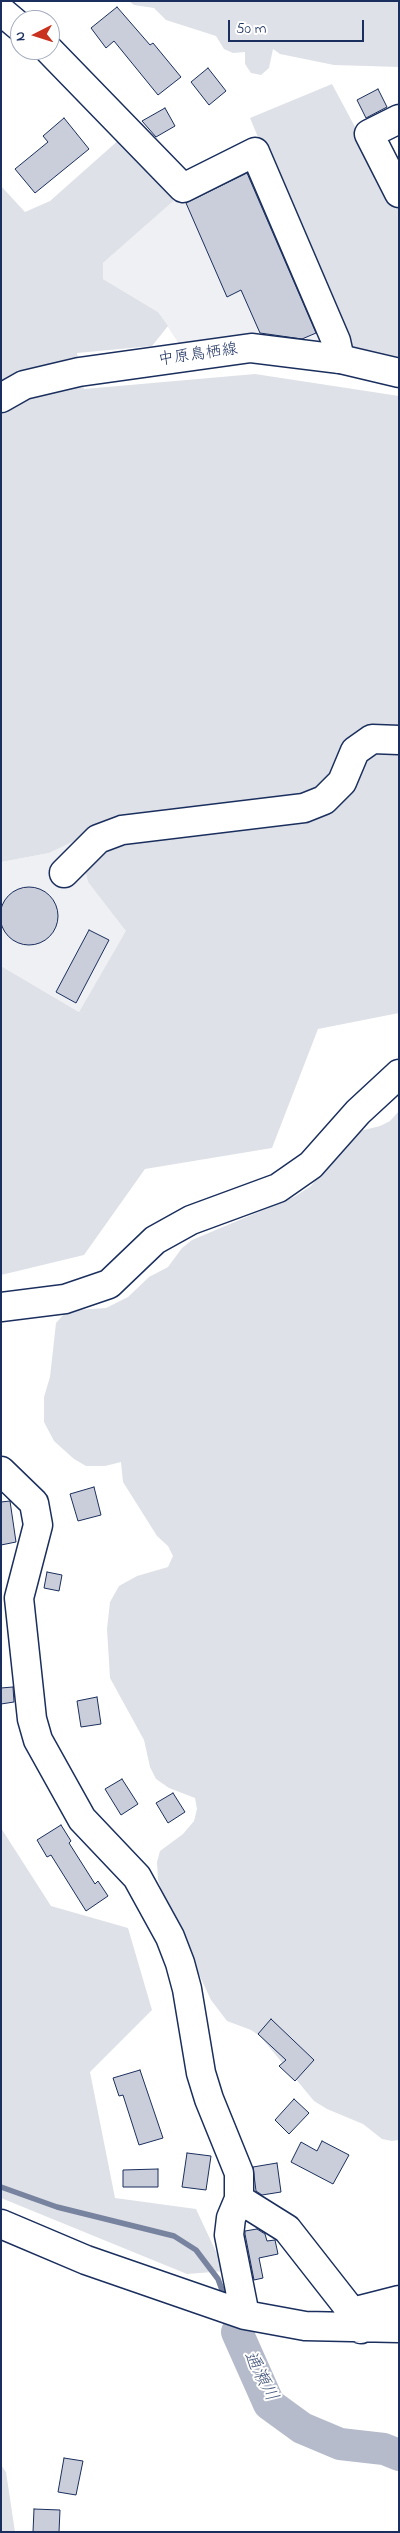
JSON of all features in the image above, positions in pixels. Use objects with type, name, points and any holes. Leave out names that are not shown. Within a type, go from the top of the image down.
[{"type":"street","points":[[59,60],[183,188],[256,152],[336,341],[340,359]]},
{"type":"street","points":[[399,119],[369,134],[399,193]]},
{"type":"street","name":"中原鳥栖線","points":[[1,398],[24,385],[79,372],[251,348],[340,359],[399,373]]},
{"type":"street","points":[[64,873],[98,839],[122,830],[304,808],[324,800],[342,782],[355,750],[372,739],[399,740]]},
{"type":"street","points":[[1,1307],[66,1299],[109,1284],[155,1240],[191,1220],[278,1188],[311,1165],[358,1112],[399,1074]]},
{"type":"street","points":[[1,1471],[34,1503],[38,1525],[19,1598],[32,1719],[38,1740],[82,1818],[137,1877],[170,1937],[187,1989],[201,2073],[209,2099],[240,2173],[239,2199],[231,2218],[229,2235],[245,2315]]},
{"type":"street","points":[[239,2199],[287,2229],[356,2320]]},
{"type":"street","points":[[1,2224],[86,2260],[245,2315],[305,2326],[356,2320],[399,2328]]},
{"type":"street","points":[[356,2320],[399,2300]]},
{"type":"shaded area","points":[[129,1],[399,1],[399,67],[334,65],[280,54],[273,49],[269,68],[261,75],[251,73],[245,64],[245,52],[233,53],[224,49],[216,36],[166,20],[154,8],[134,5]]},
{"type":"shaded area","points":[[332,84],[399,209],[399,364],[349,354],[250,118]]},
{"type":"shaded area","points":[[121,138],[179,196],[103,263],[103,279],[158,312],[168,326],[152,346],[77,353],[84,389],[255,374],[399,396],[399,1013],[318,1029],[272,1148],[145,1169],[84,1255],[1,1275],[1,966],[79,1012],[126,931],[88,882],[78,839],[49,853],[1,862],[1,186],[25,212],[50,201]]},
{"type":"shaded area","points":[[255,161],[331,344],[181,347],[158,312],[103,279],[103,263],[179,196]]},
{"type":"shaded area","points":[[78,838],[88,882],[127,931],[79,1012],[1,966],[1,862],[49,853]]},
{"type":"shaded area","points":[[399,1111],[399,2140],[392,2141],[382,2139],[363,2124],[327,2109],[314,2101],[260,2036],[251,2030],[227,2021],[211,2000],[167,1906],[158,1880],[157,1862],[160,1851],[183,1834],[194,1821],[197,1809],[195,1798],[169,1788],[156,1779],[150,1767],[144,1740],[110,1678],[107,1629],[110,1602],[119,1586],[137,1576],[168,1567],[173,1556],[168,1546],[157,1536],[123,1482],[121,1462],[105,1466],[86,1466],[74,1459],[54,1441],[44,1422],[44,1397],[50,1377],[56,1323],[64,1314],[76,1310],[106,1308],[128,1297],[149,1277],[168,1267],[182,1248],[192,1240],[294,1197],[311,1186],[352,1133],[380,1126],[390,1121]]},
{"type":"shaded area","points":[[1,1828],[51,1906],[128,1928],[152,2010],[90,2072],[115,2198],[196,2209],[225,2271],[187,2274],[1,2198]]},
{"type":"shaded area","points":[[1,2465],[6,2472],[15,2532],[1,2532]]},
{"type":"building","points":[[117,7],[150,45],[153,43],[181,77],[158,95],[114,41],[106,48],[91,28]]},
{"type":"building","points":[[208,68],[226,91],[209,105],[191,82]]},
{"type":"building","points":[[378,89],[387,107],[366,118],[357,100]]},
{"type":"building","points":[[165,108],[175,126],[156,137],[142,121]]},
{"type":"building","points":[[64,118],[89,149],[35,193],[15,169],[48,142],[43,136]]},
{"type":"building","points":[[247,173],[316,333],[302,339],[260,333],[241,290],[227,297],[186,203]]},
{"type":"building","points":[[29,887],[40,889],[53,900],[58,916],[56,927],[45,940],[29,945],[18,943],[5,932],[0,916],[2,905],[13,892]]},
{"type":"building","points":[[89,930],[109,940],[76,1003],[56,992]]},
{"type":"building","points":[[94,1487],[101,1515],[78,1521],[70,1494]]},
{"type":"building","points":[[10,1501],[16,1542],[1,1545],[1,1502]]},
{"type":"building","points":[[47,1572],[62,1575],[59,1591],[44,1588]]},
{"type":"building","points":[[13,1687],[14,1702],[1,1704],[1,1688]]},
{"type":"building","points":[[97,1697],[101,1724],[81,1727],[77,1701]]},
{"type":"building","points":[[122,1779],[138,1804],[121,1815],[105,1789]]},
{"type":"building","points":[[173,1793],[185,1812],[168,1823],[156,1803]]},
{"type":"building","points":[[61,1825],[71,1841],[69,1843],[95,1884],[98,1881],[108,1896],[86,1911],[51,1855],[47,1857],[37,1840]]},
{"type":"building","points":[[271,2019],[314,2060],[295,2081],[279,2066],[286,2060],[258,2034]]},
{"type":"building","points":[[140,2070],[163,2138],[139,2145],[123,2095],[119,2096],[113,2078]]},
{"type":"building","points":[[294,2099],[309,2113],[289,2134],[275,2120]]},
{"type":"building","points":[[322,2141],[349,2155],[333,2184],[291,2162],[301,2142],[317,2151]]},
{"type":"building","points":[[187,2153],[211,2156],[206,2190],[182,2187]]},
{"type":"building","points":[[277,2163],[281,2192],[262,2195],[256,2191],[253,2167]]},
{"type":"building","points":[[158,2169],[158,2187],[123,2187],[123,2170]]},
{"type":"building","points":[[257,2229],[265,2234],[267,2241],[275,2240],[278,2254],[259,2258],[263,2278],[254,2280],[245,2231]]},
{"type":"building","points":[[64,2458],[83,2461],[76,2495],[58,2492]]},
{"type":"building","points":[[34,2509],[60,2510],[59,2532],[33,2532]]},
{"type":"waterway","points":[[1,2187],[57,2207],[174,2236],[196,2250],[218,2279],[225,2298]]},
{"type":"waterway","points":[[232,2319],[237,2332]]},
{"type":"waterway","name":"通瀬川","points":[[237,2332],[269,2404],[302,2428],[340,2444],[384,2449],[399,2455]]}]
